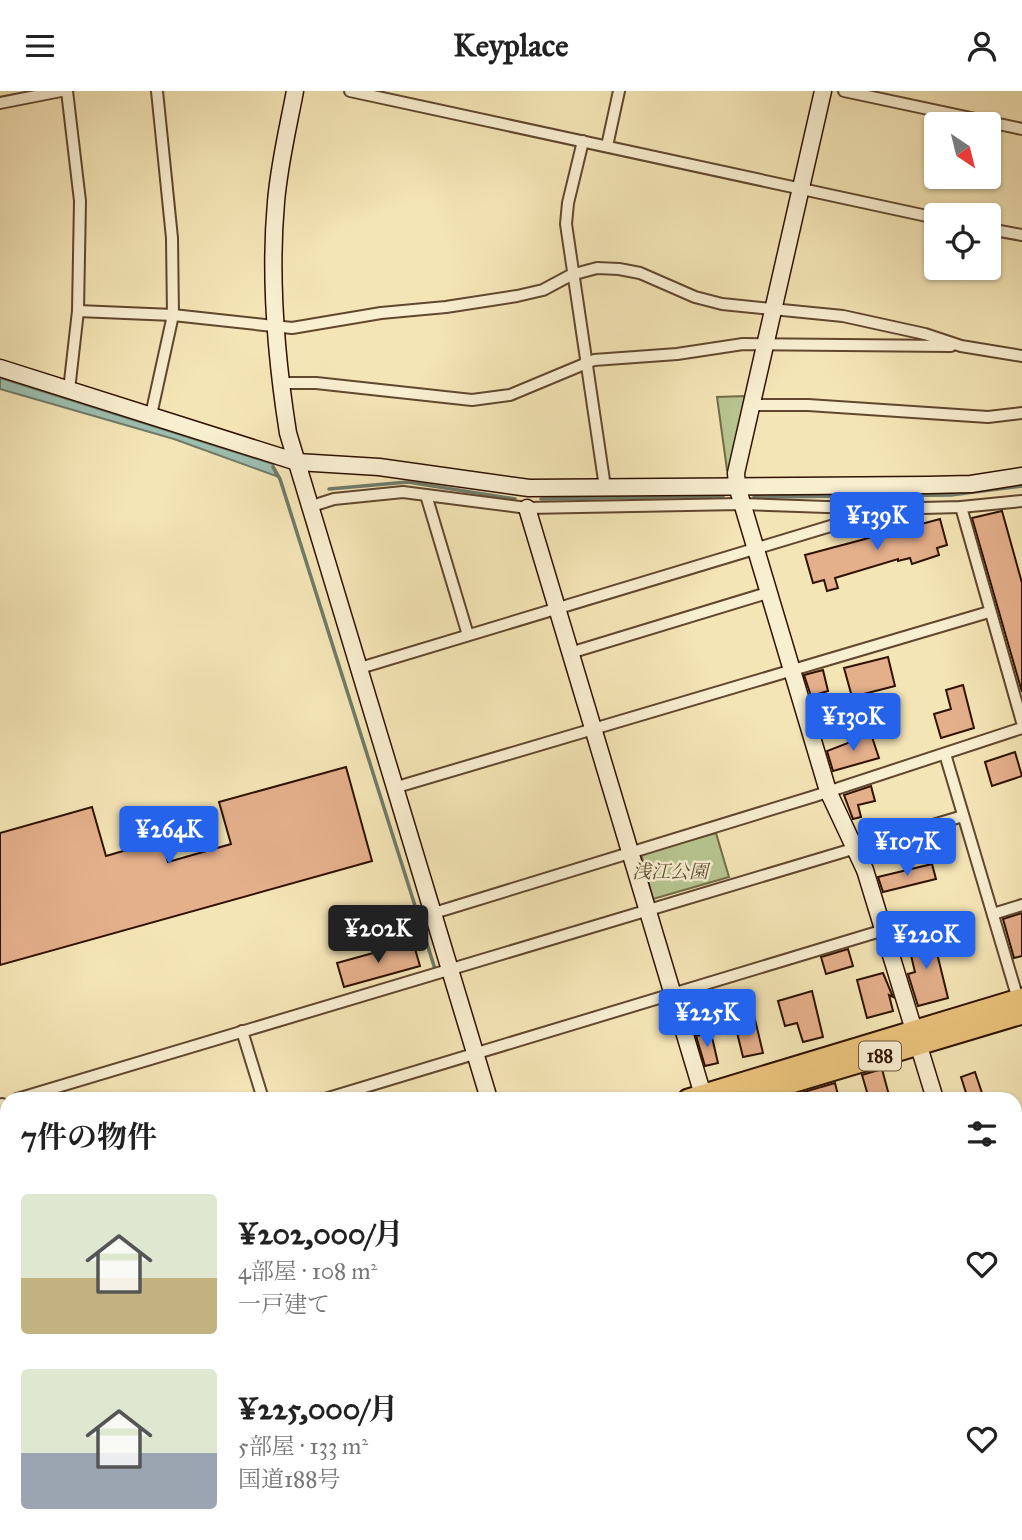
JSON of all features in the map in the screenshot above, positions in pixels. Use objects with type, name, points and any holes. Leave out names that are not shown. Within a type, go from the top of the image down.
[{"type":"highway","name":"188","points":[[759,1092],[1021,1004]]},
{"type":"highway","name":"188","points":[[717,1092],[917,1038]]},
{"type":"street","points":[[0,103],[61,91]]},
{"type":"street","points":[[67,91],[79,201],[78,311],[69,390]]},
{"type":"street","points":[[151,415],[173,315],[172,238],[157,91]]},
{"type":"street","points":[[295,91],[276,202],[275,328],[288,433],[487,1092]]},
{"type":"street","points":[[350,91],[924,215]]},
{"type":"street","points":[[417,104],[420,91]]},
{"type":"street","points":[[607,146],[619,91]]},
{"type":"street","points":[[822,91],[736,473],[737,486],[740,504],[828,791],[854,849],[884,930],[933,1092]]},
{"type":"street","points":[[844,91],[1022,129]]},
{"type":"street","points":[[583,141],[568,203],[566,224],[605,487]]},
{"type":"street","points":[[1001,231],[1022,235]]},
{"type":"street","points":[[78,311],[173,315],[292,328],[381,313],[517,296],[543,290],[572,275],[597,268],[640,273],[695,297],[722,304],[843,316],[925,334],[961,346]]},
{"type":"street","points":[[280,383],[316,383],[472,400],[510,395],[586,362],[677,354],[743,344],[961,346],[1022,356]]},
{"type":"street","points":[[0,368],[297,462],[379,467],[529,488],[939,485],[1022,476]]},
{"type":"street","points":[[752,404],[988,417],[1022,413]]},
{"type":"street","points":[[529,488],[527,508],[673,993],[697,1092]]},
{"type":"street","points":[[312,506],[334,499],[403,492],[527,508],[740,504],[884,509],[961,507],[1022,501]]},
{"type":"street","points":[[426,495],[468,635]]},
{"type":"street","points":[[961,507],[1022,722]]},
{"type":"street","points":[[360,668],[884,509]]},
{"type":"street","points":[[570,653],[767,593]]},
{"type":"street","points":[[397,787],[594,731],[989,612]]},
{"type":"street","points":[[434,913],[1022,728]]},
{"type":"street","points":[[945,754],[1021,1004]]},
{"type":"street","points":[[41,1092],[963,816]]},
{"type":"street","points":[[993,914],[1022,905]]},
{"type":"street","points":[[348,1092],[884,930]]},
{"type":"street","points":[[242,1031],[261,1092]]},
{"type":"green space","points":[[745,396],[730,470],[727,470],[717,397]]},
{"type":"green space","name":"浅江公園","points":[[716,833],[729,877],[653,899],[641,854]]},
{"type":"shaded area","points":[[0,378],[273,464],[276,476],[174,439],[0,389]]},
{"type":"building","points":[[1002,511],[1022,583],[1022,692],[972,518]]},
{"type":"building","points":[[940,519],[947,545],[937,548],[939,555],[912,564],[910,558],[898,559],[835,578],[838,588],[827,591],[824,580],[813,583],[805,555]]},
{"type":"building","points":[[888,657],[895,686],[852,697],[844,668]]},
{"type":"building","points":[[823,670],[828,691],[811,696],[804,675]]},
{"type":"building","points":[[963,685],[974,728],[941,738],[934,714],[951,709],[946,690]]},
{"type":"building","points":[[871,734],[879,758],[833,771],[827,751]]},
{"type":"building","points":[[1015,752],[1022,776],[992,786],[985,762]]},
{"type":"building","points":[[346,767],[372,861],[0,965],[0,833],[92,807],[106,856],[161,840],[168,862],[231,844],[219,802]]},
{"type":"building","points":[[871,786],[875,801],[858,805],[861,817],[853,819],[844,795]]},
{"type":"building","points":[[932,864],[936,879],[883,892],[878,877]]},
{"type":"building","points":[[1022,913],[1022,956],[1014,958],[1003,919]]},
{"type":"building","points":[[932,933],[948,998],[918,1006],[908,974],[915,972],[907,939]]},
{"type":"building","points":[[413,942],[420,966],[344,987],[337,963]]},
{"type":"building","points":[[848,949],[853,966],[826,974],[821,957]]},
{"type":"building","points":[[883,973],[893,997],[889,995],[893,1011],[867,1018],[857,980]]},
{"type":"building","points":[[812,991],[823,1037],[803,1042],[797,1023],[785,1026],[778,1001]]},
{"type":"building","points":[[753,1011],[763,1053],[743,1057],[733,1016]]},
{"type":"building","points":[[711,1033],[718,1063],[705,1066],[696,1036]]},
{"type":"building","points":[[882,1069],[888,1092],[867,1092],[862,1075]]},
{"type":"building","points":[[975,1072],[982,1092],[966,1092],[961,1077]]},
{"type":"building","points":[[835,1083],[837,1092],[804,1092]]},
{"type":"waterway","points":[[273,467],[280,479],[435,969]]},
{"type":"waterway","points":[[329,489],[408,482],[515,499]]},
{"type":"waterway","points":[[754,497],[951,495],[1022,486]]},
{"type":"waterway","points":[[541,499],[723,496]]}]
